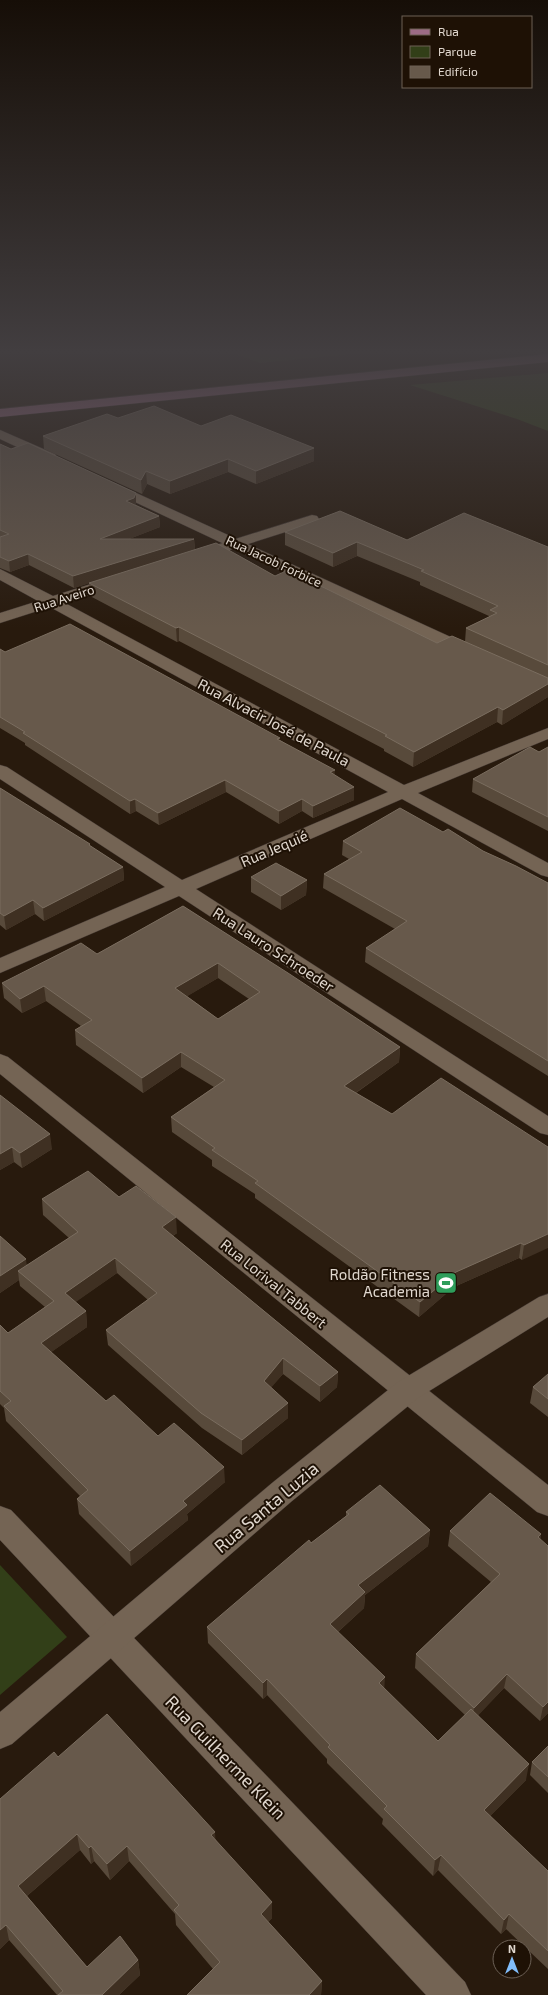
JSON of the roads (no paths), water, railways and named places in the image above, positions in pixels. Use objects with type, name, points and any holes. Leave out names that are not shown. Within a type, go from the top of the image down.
[{"type":"street","points":[[17,442],[64,464]]},
{"type":"street","name":"Rua Jacob Forbice","points":[[100,480],[484,659]]},
{"type":"street","points":[[184,560],[312,519]]},
{"type":"street","name":"Rua Alvacir José de Paula","points":[[0,574],[548,871]]},
{"type":"street","name":"Rua Aveiro","points":[[0,618],[132,576]]},
{"type":"street","name":"Rua Jequié","points":[[0,966],[403,792],[548,733]]},
{"type":"street","name":"Rua Lauro Schroeder","points":[[0,771],[548,1127]]},
{"type":"street","name":"Rua Lorival Tabbert","points":[[0,1062],[548,1503]]},
{"type":"street","name":"Rua Santa Luzia","points":[[0,1732],[282,1492],[408,1390],[548,1304]]},
{"type":"street","name":"Rua Guilherme Klein","points":[[0,1519],[452,1995]]},
{"type":"place","name":"Roldão Fitness Academia","points":[[446,1283]]}]
